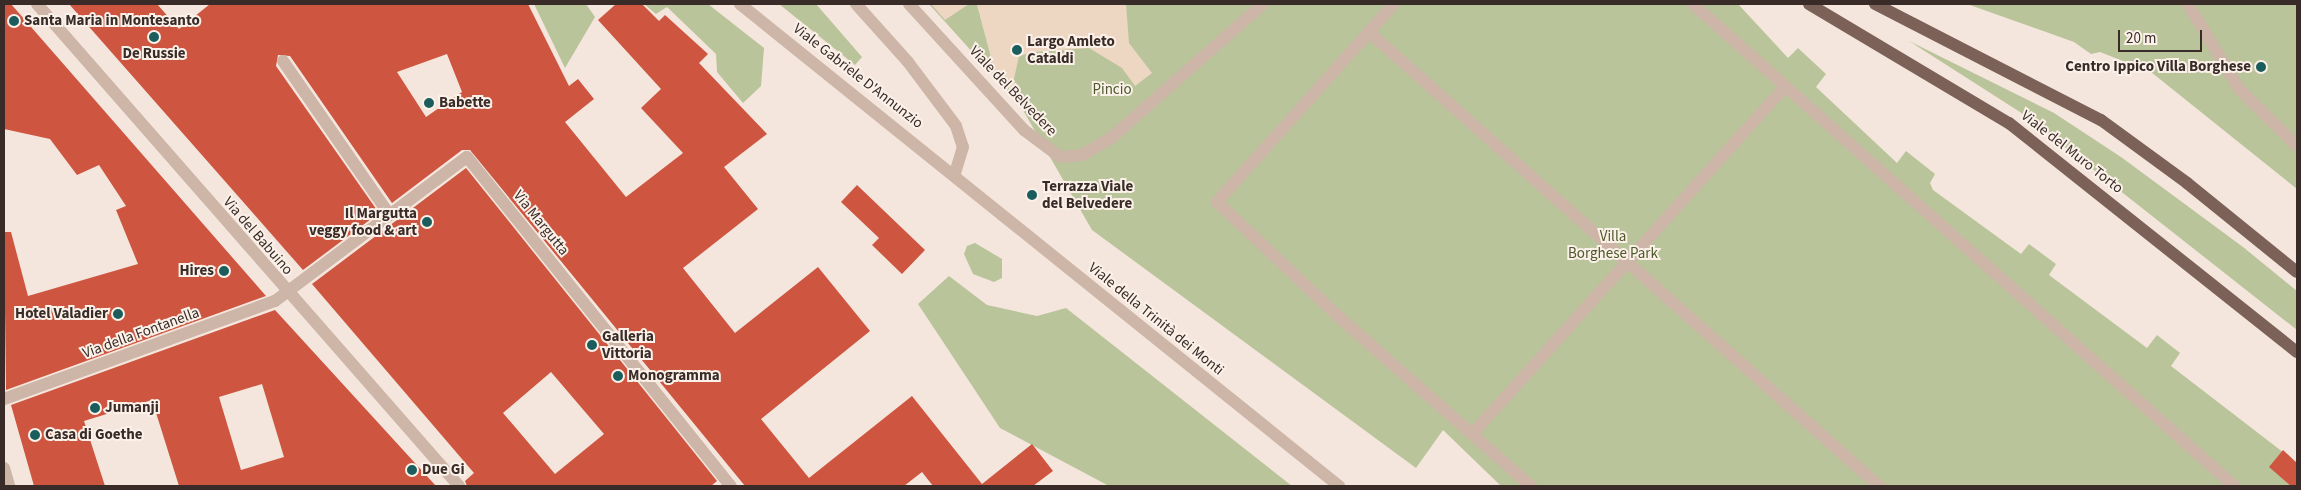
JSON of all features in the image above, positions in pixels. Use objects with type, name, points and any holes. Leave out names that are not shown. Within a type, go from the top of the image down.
[{"type":"main road","name":"Viale del Muro Torto","points":[[1809,4],[2009,124],[2297,352]]},
{"type":"main road","points":[[1875,4],[2101,120],[2174,172],[2297,272]]},
{"type":"street","name":"Via del Babuino","points":[[37,4],[286,292],[459,486]]},
{"type":"street","name":"Viale Gabriele D'Annunzio","points":[[740,4],[955,174]]},
{"type":"street","points":[[856,4],[918,75],[956,126],[963,146],[955,174]]},
{"type":"street","name":"Viale del Belvedere","points":[[909,4],[1024,130],[1049,151],[1060,157],[1082,155],[1110,138],[1263,4]]},
{"type":"street","points":[[1394,4],[1217,202],[1339,316],[1474,432],[1531,486]]},
{"type":"street","points":[[1693,4],[2234,486]]},
{"type":"street","points":[[2188,4],[2239,89],[2297,146]]},
{"type":"street","points":[[1369,32],[1879,486]]},
{"type":"street","points":[[283,61],[390,214]]},
{"type":"street","points":[[1474,432],[1785,86]]},
{"type":"street","name":"Via Margutta","points":[[286,292],[467,157],[729,486]]},
{"type":"street","name":"Viale della Trinità dei Monti","points":[[955,174],[1339,486]]},
{"type":"street","name":"Via della Fontanella","points":[[4,399],[267,304],[286,292]]},
{"type":"street","points":[[4,468],[8,486]]},
{"type":"green space","points":[[534,4],[586,4],[595,17],[565,68]]},
{"type":"green space","points":[[644,4],[708,4],[764,48],[761,86],[743,103],[717,72],[716,54],[667,7],[656,14]]},
{"type":"green space","points":[[779,4],[816,4],[862,57],[855,65]]},
{"type":"green space","name":"Villa Borghese Park","points":[[929,4],[1738,4],[1788,58],[1798,48],[1826,74],[1816,87],[1897,163],[1906,151],[1935,174],[1930,183],[1933,190],[2021,254],[2029,244],[2056,264],[2049,275],[2147,348],[2157,335],[2180,353],[2171,366],[2297,463],[2297,486],[1501,486],[1443,430],[1416,468],[1092,230],[1020,105]]},
{"type":"green space","points":[[1967,4],[2297,4],[2297,189],[2151,72],[2100,52],[2091,54],[2074,42]]},
{"type":"green space","points":[[1909,41],[2054,113],[2121,157],[2243,247],[2297,291],[2297,330],[2020,112]]},
{"type":"green space","points":[[975,243],[1002,259],[1002,278],[994,282],[973,274],[964,254],[967,246]]},
{"type":"green space","points":[[949,276],[987,305],[1037,316],[1066,308],[1292,486],[1109,486],[1000,428],[918,304]]},
{"type":"shaded area","points":[[931,4],[969,4],[945,20]]},
{"type":"shaded area","name":"Largo Amleto Cataldi","points":[[969,4],[1126,4],[1129,43],[1152,73],[1135,86],[1122,68],[1089,48],[1034,52],[1019,56],[1014,79],[1017,98],[994,69],[977,5]]},
{"type":"building","points":[[4,4],[11,4],[266,296],[6,390],[4,232],[11,232],[28,296],[138,264],[116,210],[126,206],[99,165],[77,175],[50,139],[4,129]]},
{"type":"building","points":[[69,4],[157,4],[179,29],[210,4],[528,4],[569,86],[578,79],[594,99],[565,122],[626,197],[683,153],[641,108],[661,89],[598,20],[616,4],[642,4],[659,21],[665,15],[708,54],[699,63],[767,134],[724,167],[758,209],[683,268],[735,333],[818,267],[870,331],[761,419],[809,478],[912,396],[982,484],[1032,444],[1053,471],[1033,486],[933,486],[922,472],[904,486],[745,486],[470,150],[462,150],[392,203],[290,56],[278,55],[276,66],[379,213],[303,270]],"holes":[[[447,54],[462,92],[426,117],[397,72]]]},
{"type":"building","points":[[466,168],[717,481],[711,486],[467,486],[465,481],[474,473],[312,284]],"holes":[[[551,372],[604,434],[555,474],[503,413]]]},
{"type":"building","points":[[857,185],[925,250],[902,274],[872,245],[879,238],[841,202]]},
{"type":"building","points":[[275,310],[436,486],[179,486],[152,400],[84,421],[105,486],[34,486],[11,405]],"holes":[[[262,384],[284,457],[241,470],[219,397]]]},
{"type":"building","points":[[2283,450],[2297,463],[2297,486],[2291,486],[2269,467]]},
{"type":"place","name":"Santa Maria in Montesanto","points":[[14,21]]},
{"type":"place","name":"De Russie","points":[[154,37]]},
{"type":"place","name":"Largo Amleto Cataldi","points":[[1017,50]]},
{"type":"place","name":"Centro Ippico Villa Borghese","points":[[2261,67]]},
{"type":"place","name":"Babette","points":[[429,103]]},
{"type":"place","name":"Terrazza Viale del Belvedere","points":[[1032,195]]},
{"type":"place","name":"Il Margutta veggy food & art","points":[[427,222]]},
{"type":"place","name":"Hires","points":[[224,271]]},
{"type":"place","name":"Hotel Valadier","points":[[118,314]]},
{"type":"place","name":"Galleria Vittoria","points":[[592,345]]},
{"type":"place","name":"Monogramma","points":[[618,376]]},
{"type":"place","name":"Jumanji","points":[[95,408]]},
{"type":"place","name":"Casa di Goethe","points":[[35,435]]},
{"type":"place","name":"Due Gi","points":[[412,470]]},
{"type":"park label","name":"Pincio","points":[[1112,90]]}]
